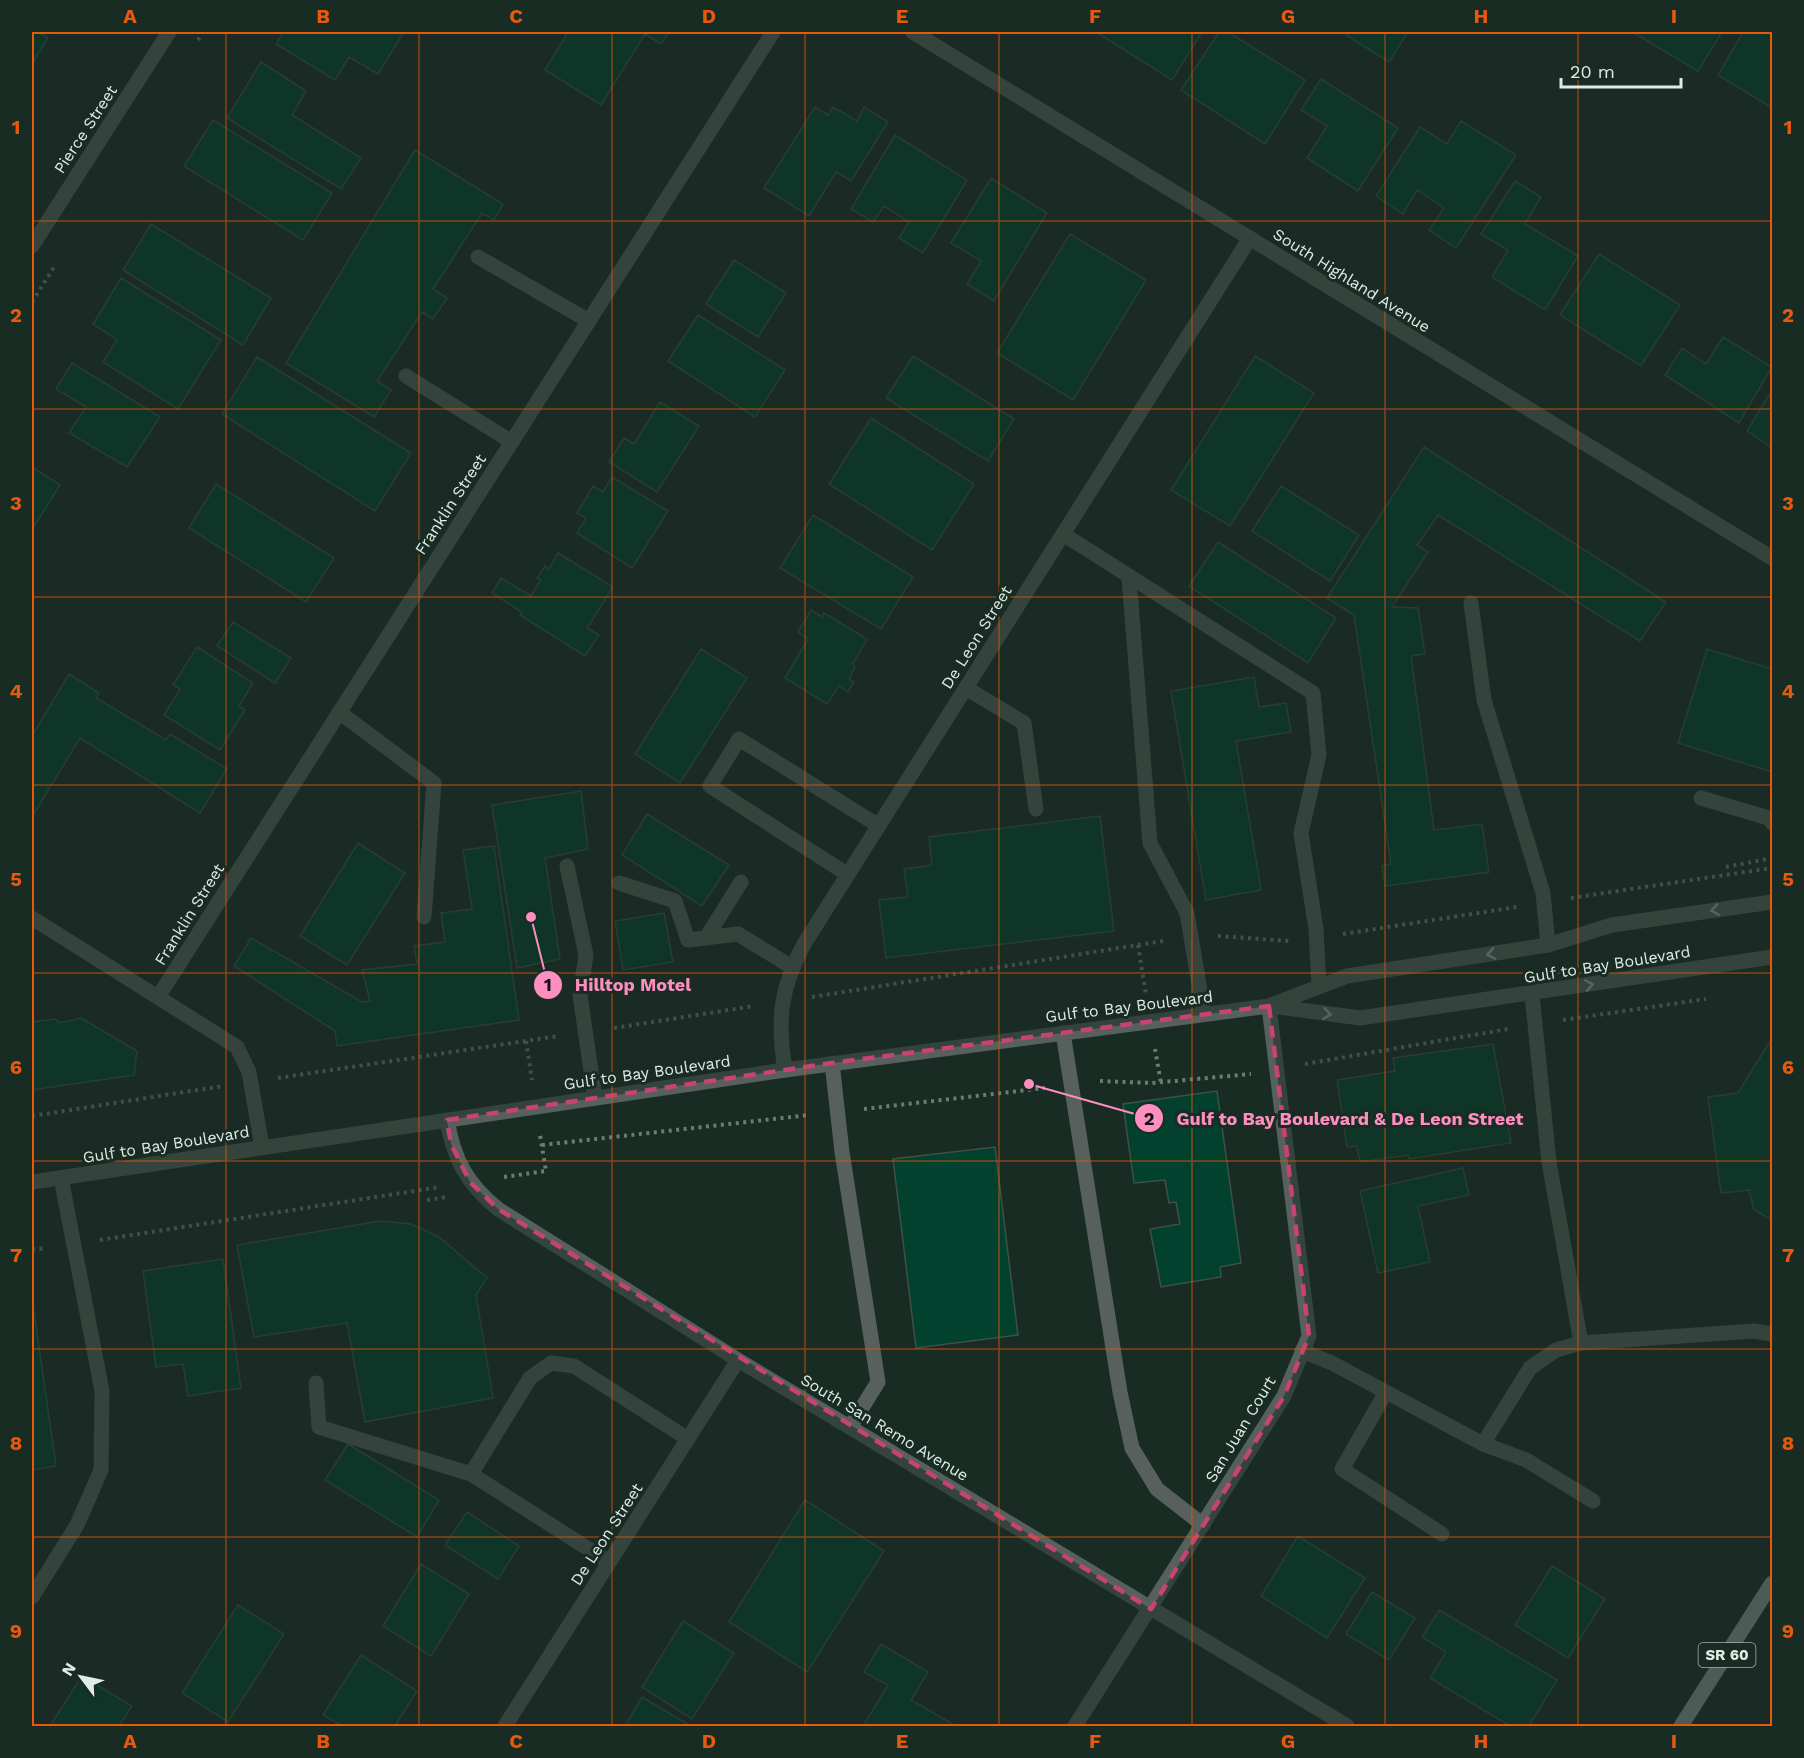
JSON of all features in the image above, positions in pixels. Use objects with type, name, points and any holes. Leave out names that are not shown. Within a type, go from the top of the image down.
[{"type":"main road","name":"SR 60","points":[[1681,1726],[1773,1583]]},
{"type":"street","name":"Pierce Street","points":[[32,246],[169,32]]},
{"type":"street","name":"Franklin Street","points":[[158,997],[773,32]]},
{"type":"street","name":"South Highland Avenue","points":[[913,32],[1773,558]]},
{"type":"street","name":"De Leon Street","points":[[785,1070],[780,1038],[782,1002],[792,967],[847,874],[1250,238]]},
{"type":"street","points":[[478,257],[589,321]]},
{"type":"street","points":[[406,376],[512,442]]},
{"type":"street","points":[[1063,534],[1313,693],[1319,755],[1301,833],[1316,939],[1319,986]]},
{"type":"street","points":[[1129,578],[1150,843],[1187,913],[1204,1014]]},
{"type":"street","points":[[1471,603],[1484,700],[1544,903],[1548,945]]},
{"type":"street","points":[[966,688],[1024,723],[1036,809]]},
{"type":"street","points":[[339,712],[434,783],[424,917]]},
{"type":"street","points":[[847,874],[710,786],[739,739],[879,826]]},
{"type":"street","points":[[1701,798],[1772,819],[1773,823]]},
{"type":"street","points":[[567,866],[586,956],[580,995],[595,1098]]},
{"type":"street","points":[[706,938],[741,882]]},
{"type":"street","points":[[619,883],[675,901],[688,940],[738,934],[792,967]]},
{"type":"street","name":"Gulf to Bay Boulevard","points":[[1269,1006],[1347,976],[1548,945],[1612,925],[1773,902]]},
{"type":"street","points":[[32,918],[237,1047],[251,1082],[262,1147]]},
{"type":"street","name":"Gulf to Bay Boulevard","points":[[32,1182],[785,1070],[1204,1014],[1269,1006],[1360,1018],[1773,957]]},
{"type":"street","points":[[1532,994],[1549,1162],[1581,1343]]},
{"type":"street","name":"San Juan Court","points":[[1075,1726],[1284,1396],[1309,1336],[1269,1006]]},
{"type":"street","points":[[1063,1033],[1120,1392],[1132,1448],[1157,1489],[1203,1526]]},
{"type":"street","points":[[832,1064],[837,1112],[878,1382],[850,1427]]},
{"type":"street","name":"South San Remo Avenue","points":[[447,1120],[451,1144],[471,1182],[498,1209],[738,1360],[1347,1726]]},
{"type":"street","points":[[32,1597],[77,1525],[101,1470],[102,1391],[61,1178]]},
{"type":"street","points":[[1483,1444],[1530,1368],[1556,1350],[1581,1343],[1754,1331],[1773,1334]]},
{"type":"street","points":[[1302,1352],[1332,1363],[1483,1444],[1526,1460],[1593,1501]]},
{"type":"street","name":"De Leon Street","points":[[505,1726],[738,1360]]},
{"type":"street","points":[[471,1474],[530,1378],[551,1363],[574,1366],[688,1439]]},
{"type":"street","points":[[316,1383],[319,1427],[471,1474],[609,1562]]},
{"type":"street","points":[[1386,1392],[1342,1469],[1442,1534]]},
{"type":"path","points":[[1726,867],[1773,858]]},
{"type":"path","points":[[32,1116],[782,1002],[1191,936],[1299,942],[1773,868]]},
{"type":"path","points":[[542,1145],[1106,1081],[1161,1083],[1276,1069],[1535,1024],[1716,997]]},
{"type":"path","points":[[32,1250],[546,1171],[526,1041]]},
{"type":"highlighted area","points":[[1269,1006],[1309,1336],[1284,1396],[1151,1609],[498,1209],[470,1182],[451,1144],[447,1120],[832,1063]]},
{"type":"building","points":[[32,32],[38,32],[48,38],[32,64]]},
{"type":"building","points":[[284,32],[404,32],[378,74],[349,57],[335,80],[276,44]]},
{"type":"building","points":[[568,32],[669,32],[661,44],[645,34],[601,105],[545,70]]},
{"type":"building","points":[[1096,32],[1202,32],[1172,80]]},
{"type":"building","points":[[1219,32],[1228,32],[1305,80],[1265,144],[1181,90]]},
{"type":"building","points":[[1348,32],[1408,32],[1389,62],[1346,35]]},
{"type":"building","points":[[1632,32],[1722,32],[1698,71]]},
{"type":"building","points":[[1743,32],[1766,32],[1772,35],[1772,108],[1718,75]]},
{"type":"building","points":[[261,62],[306,91],[292,115],[361,158],[341,189],[227,118]]},
{"type":"building","points":[[1321,79],[1398,128],[1358,191],[1307,158],[1327,126],[1301,110]]},
{"type":"building","points":[[815,107],[828,115],[833,107],[857,121],[864,107],[888,122],[851,181],[836,172],[809,216],[764,188]]},
{"type":"building","points":[[213,120],[332,193],[303,240],[184,166]]},
{"type":"building","points":[[1461,121],[1516,155],[1456,248],[1429,230],[1444,208],[1417,190],[1403,214],[1376,196],[1420,127],[1447,144]]},
{"type":"building","points":[[895,135],[967,180],[923,253],[899,238],[909,222],[884,206],[873,222],[851,209]]},
{"type":"building","points":[[415,150],[503,204],[494,220],[482,213],[433,289],[447,298],[433,319],[422,312],[377,381],[391,390],[374,417],[286,363]]},
{"type":"building","points":[[991,178],[1047,213],[994,301],[967,284],[981,261],[951,243]]},
{"type":"building","points":[[1515,181],[1541,197],[1525,224],[1578,256],[1545,310],[1492,277],[1508,250],[1481,234]]},
{"type":"building","points":[[151,224],[271,298],[243,345],[123,270]]},
{"type":"building","points":[[1070,234],[1146,280],[1073,400],[997,353]]},
{"type":"building","points":[[1599,254],[1680,305],[1641,366],[1560,315]]},
{"type":"building","points":[[734,260],[786,293],[758,337],[706,304]]},
{"type":"building","points":[[121,278],[221,340],[178,409],[103,362],[117,340],[93,324]]},
{"type":"building","points":[[698,315],[785,370],[755,417],[668,361]]},
{"type":"building","points":[[1723,337],[1772,367],[1739,423],[1665,375],[1682,348],[1706,364]]},
{"type":"building","points":[[913,356],[1014,419],[988,461],[886,398]]},
{"type":"building","points":[[1255,356],[1314,393],[1230,526],[1171,490]]},
{"type":"building","points":[[257,357],[411,453],[375,511],[222,414]]},
{"type":"building","points":[[72,363],[160,417],[127,467],[69,433],[86,407],[56,389]]},
{"type":"building","points":[[1772,390],[1772,448],[1747,431]]},
{"type":"building","points":[[660,402],[699,426],[657,492],[609,462],[624,438],[634,444]]},
{"type":"building","points":[[871,418],[974,484],[932,550],[829,484]]},
{"type":"building","points":[[1424,447],[1666,602],[1640,641],[1438,515],[1417,545],[1428,552],[1392,607],[1418,608],[1425,654],[1411,656],[1434,830],[1482,824],[1489,872],[1385,886],[1382,866],[1391,864],[1354,615],[1327,598]]},
{"type":"building","points":[[32,467],[60,485],[33,528],[32,527]]},
{"type":"building","points":[[612,477],[668,511],[632,568],[577,533],[586,518],[577,513],[593,486],[603,492]]},
{"type":"building","points":[[216,484],[334,558],[306,602],[189,528]]},
{"type":"building","points":[[1281,486],[1359,535],[1330,581],[1252,531]]},
{"type":"building","points":[[813,515],[913,577],[881,629],[780,568]]},
{"type":"building","points":[[1218,542],[1336,618],[1308,663],[1189,586]]},
{"type":"building","points":[[558,553],[613,587],[587,628],[599,635],[585,656],[520,615],[522,612],[492,593],[501,578],[531,596],[541,580],[537,578],[545,566],[549,569]]},
{"type":"building","points":[[811,610],[822,617],[824,613],[867,639],[853,664],[855,667],[849,679],[854,682],[848,692],[839,686],[827,704],[785,678],[808,639],[798,632]]},
{"type":"building","points":[[233,622],[291,658],[275,683],[217,646]]},
{"type":"building","points":[[197,647],[253,683],[239,706],[245,710],[220,750],[164,715],[180,689],[173,685]]},
{"type":"building","points":[[701,649],[747,678],[680,783],[635,754]]},
{"type":"building","points":[[1707,649],[1772,669],[1772,772],[1678,743]]},
{"type":"building","points":[[69,674],[99,693],[96,698],[166,740],[170,734],[227,769],[200,813],[80,738],[32,817],[32,736]]},
{"type":"building","points":[[1254,677],[1259,707],[1286,703],[1291,732],[1236,741],[1261,890],[1206,900],[1171,691]]},
{"type":"building","points":[[581,791],[588,849],[545,858],[560,959],[517,968],[492,805]]},
{"type":"building","points":[[647,814],[729,865],[702,906],[622,855]]},
{"type":"building","points":[[1100,816],[1114,931],[886,958],[879,900],[908,897],[904,869],[932,865],[929,837]]},
{"type":"building","points":[[358,843],[405,873],[347,965],[300,936]]},
{"type":"building","points":[[494,846],[519,1020],[337,1046],[335,1031],[234,966],[251,938],[362,1002],[370,1001],[362,970],[417,964],[414,946],[445,942],[441,913],[472,909],[463,850]]},
{"type":"building","points":[[664,913],[673,962],[623,970],[615,921]]},
{"type":"building","points":[[81,1018],[137,1051],[134,1075],[32,1090],[32,1022],[56,1019],[59,1023]]},
{"type":"building","points":[[1772,1038],[1772,1220],[1754,1210],[1749,1190],[1721,1193],[1708,1097],[1738,1093]]},
{"type":"building","points":[[1493,1044],[1511,1143],[1409,1159],[1408,1155],[1360,1162],[1357,1146],[1347,1147],[1337,1080],[1395,1071],[1393,1058]]},
{"type":"building","points":[[1217,1091],[1241,1263],[1220,1267],[1221,1277],[1161,1287],[1150,1229],[1180,1224],[1176,1202],[1169,1203],[1165,1180],[1134,1183],[1123,1104]]},
{"type":"building","points":[[995,1147],[1018,1335],[916,1348],[893,1159]]},
{"type":"building","points":[[1463,1168],[1469,1195],[1418,1206],[1430,1262],[1378,1273],[1360,1191]]},
{"type":"building","points":[[380,1221],[411,1224],[439,1237],[487,1278],[476,1295],[493,1398],[365,1422],[347,1323],[254,1337],[237,1245]]},
{"type":"building","points":[[223,1259],[241,1388],[188,1396],[183,1364],[156,1367],[143,1271]]},
{"type":"building","points":[[32,1298],[56,1466],[32,1470]]},
{"type":"building","points":[[348,1444],[439,1500],[417,1537],[325,1480]]},
{"type":"building","points":[[805,1500],[884,1551],[807,1672],[729,1622]]},
{"type":"building","points":[[467,1512],[519,1546],[498,1579],[445,1545]]},
{"type":"building","points":[[1298,1536],[1365,1578],[1327,1638],[1261,1596]]},
{"type":"building","points":[[421,1564],[469,1594],[431,1656],[383,1626]]},
{"type":"building","points":[[1552,1566],[1605,1599],[1568,1658],[1515,1625]]},
{"type":"building","points":[[1372,1592],[1415,1618],[1389,1660],[1346,1634]]},
{"type":"building","points":[[238,1605],[284,1634],[228,1722],[182,1693]]},
{"type":"building","points":[[1439,1610],[1557,1680],[1529,1726],[1510,1726],[1430,1678],[1446,1652],[1422,1637]]},
{"type":"building","points":[[683,1621],[734,1653],[692,1719],[642,1687]]},
{"type":"building","points":[[881,1644],[928,1672],[911,1700],[956,1726],[863,1726],[888,1685],[864,1672]]},
{"type":"building","points":[[361,1655],[417,1691],[395,1726],[342,1726],[323,1715]]},
{"type":"building","points":[[82,1676],[132,1706],[119,1726],[50,1726]]},
{"type":"building","points":[[642,1697],[691,1726],[625,1726]]},
{"type":"place","name":"Hilltop Motel","points":[[531,917]]},
{"type":"place","name":"Gulf to Bay Boulevard & De Leon Street","points":[[1029,1084]]}]
